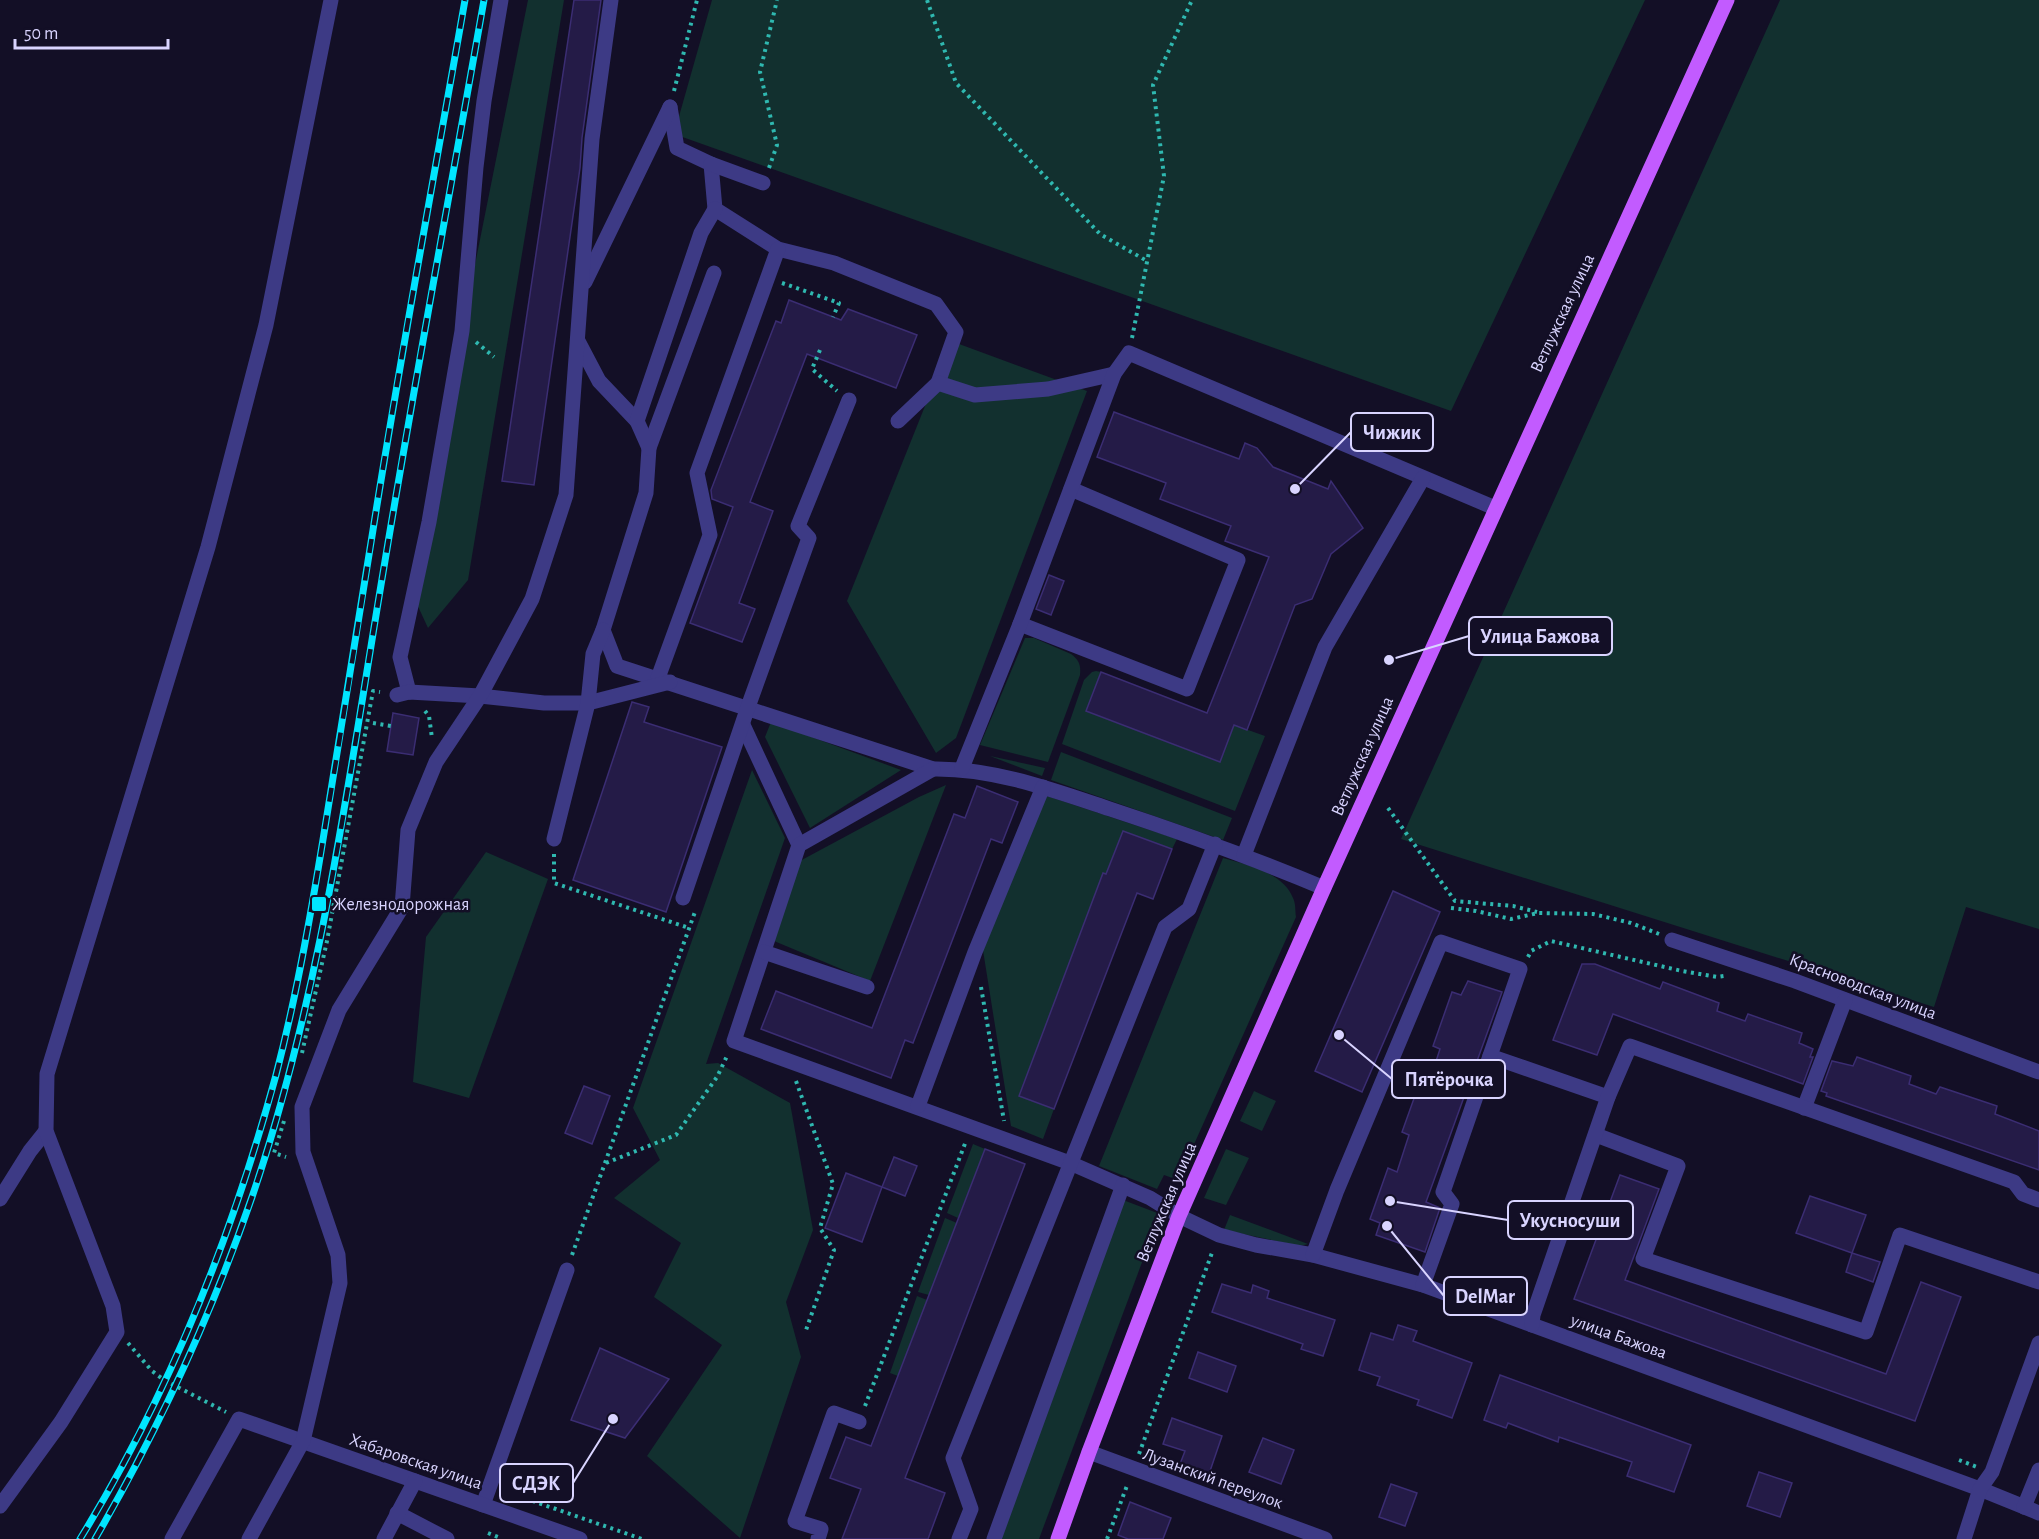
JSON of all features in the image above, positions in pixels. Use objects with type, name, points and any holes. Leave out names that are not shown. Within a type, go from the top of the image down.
[{"type":"main road","name":"Ветлужская улица","points":[[1058,1539],[1179,1216],[1495,508],[1727,0]]},
{"type":"street","points":[[0,1506],[62,1422],[117,1332],[113,1306],[46,1131],[47,1074],[207,547],[266,325],[331,0]]},
{"type":"street","points":[[501,0],[484,101],[476,167],[462,331],[429,522],[400,657],[403,693],[480,696],[544,704],[588,703],[664,680]]},
{"type":"street","points":[[249,1539],[303,1441],[340,1283],[338,1255],[303,1152],[302,1107],[339,1010],[402,907],[408,830],[436,762],[480,696],[532,599],[566,495],[592,139],[611,0]]},
{"type":"street","points":[[581,290],[670,107]]},
{"type":"street","points":[[670,107],[677,148],[711,164],[763,183]]},
{"type":"street","points":[[637,421],[701,233],[715,208],[711,164]]},
{"type":"street","points":[[715,208],[778,249],[834,263],[936,304],[956,332],[938,383],[898,421]]},
{"type":"street","points":[[664,680],[710,535],[697,473],[778,249]]},
{"type":"street","points":[[554,839],[588,703],[593,654],[603,630],[646,493],[649,448],[714,273]]},
{"type":"street","points":[[578,341],[599,381],[637,421],[649,448]]},
{"type":"street","points":[[962,768],[1020,624],[1114,374],[1129,354],[1495,508]]},
{"type":"street","points":[[938,383],[975,395],[1048,389],[1114,374]]},
{"type":"street","points":[[683,898],[809,538],[798,526],[849,400]]},
{"type":"street","points":[[1244,855],[1325,647],[1423,478]]},
{"type":"street","points":[[1020,624],[1187,689],[1238,560],[1071,489]]},
{"type":"street","points":[[603,630],[617,666],[933,769],[962,768],[1043,787],[1215,844],[1324,888]]},
{"type":"street","points":[[743,725],[800,845]]},
{"type":"street","points":[[734,1041],[800,845],[933,769]]},
{"type":"street","points":[[918,1106],[975,952],[1043,787]]},
{"type":"street","points":[[959,1539],[971,1509],[952,1458],[1165,927],[1189,909],[1215,844]]},
{"type":"street","name":"Красноводская улица","points":[[1672,940],[1770,972],[2039,1072]]},
{"type":"street","points":[[1313,1255],[1337,1190],[1441,942],[1520,969],[1443,1192],[1452,1204],[1423,1285]]},
{"type":"street","points":[[764,952],[867,987]]},
{"type":"street","points":[[1804,1108],[1845,1000]]},
{"type":"street","name":"улица Бажова","points":[[734,1041],[1070,1163],[1150,1198],[1179,1216],[1219,1235],[1256,1245],[1313,1255],[1423,1285],[1980,1489],[2039,1513]]},
{"type":"street","points":[[1532,1325],[1533,1315],[1608,1096],[1630,1046],[2014,1182],[2023,1194],[2039,1200]]},
{"type":"street","points":[[1490,1056],[1608,1096]]},
{"type":"street","points":[[0,1199],[30,1151],[46,1131]]},
{"type":"street","points":[[1596,1135],[1678,1166],[1643,1259],[1866,1332],[1900,1234],[2039,1282]]},
{"type":"street","points":[[994,1539],[1123,1185]]},
{"type":"street","points":[[483,1505],[567,1270]]},
{"type":"street","points":[[1964,1539],[1980,1489],[1992,1472],[2039,1343]]},
{"type":"street","points":[[818,1539],[821,1529],[795,1521],[834,1413],[859,1422]]},
{"type":"street","points":[[172,1539],[239,1419]]},
{"type":"street","name":"Хабаровская улица","points":[[239,1419],[577,1538]]},
{"type":"street","name":"Лузанский переулок","points":[[1089,1452],[1325,1539]]},
{"type":"street","points":[[2024,1507],[2039,1470]]},
{"type":"street","points":[[384,1539],[415,1481]]},
{"type":"street","points":[[398,1513],[447,1539]]},
{"type":"path","points":[[670,107],[697,0]]},
{"type":"path","points":[[763,183],[777,145],[760,72],[777,0]]},
{"type":"path","points":[[927,0],[956,83],[1100,234],[1147,261]]},
{"type":"path","points":[[1129,354],[1164,176],[1153,85],[1192,0]]},
{"type":"path","points":[[767,278],[839,303],[833,317]]},
{"type":"path","points":[[820,350],[812,369],[849,400]]},
{"type":"path","points":[[301,1055],[327,941],[373,691],[378,692]]},
{"type":"path","points":[[403,693],[429,716],[436,762]]},
{"type":"path","points":[[373,723],[391,726]]},
{"type":"path","points":[[1388,808],[1455,901],[1513,906],[1538,913]]},
{"type":"path","points":[[554,839],[554,883],[689,928]]},
{"type":"path","points":[[567,1270],[697,906]]},
{"type":"path","points":[[1451,908],[1511,919],[1538,913],[1593,914],[1631,923],[1672,940]]},
{"type":"path","points":[[1520,969],[1531,951],[1551,941],[1682,971],[1717,977],[1727,976]]},
{"type":"path","points":[[981,987],[1007,1140]]},
{"type":"path","points":[[605,1163],[676,1135],[717,1077],[734,1041]]},
{"type":"path","points":[[788,1059],[833,1184],[820,1228],[834,1250],[805,1333]]},
{"type":"path","points":[[281,1155],[274,1153],[284,1119]]},
{"type":"path","points":[[859,1422],[971,1126]]},
{"type":"path","points":[[1107,1539],[1219,1235]]},
{"type":"path","points":[[117,1332],[152,1371],[164,1380],[239,1419]]},
{"type":"path","points":[[490,1486],[642,1539]]},
{"type":"path","points":[[488,1533],[498,1537]]},
{"type":"green space","points":[[528,0],[564,0],[468,580],[428,628],[410,589]]},
{"type":"green space","points":[[712,0],[1645,0],[1451,411],[674,134]]},
{"type":"green space","points":[[1780,0],[2039,0],[2039,929],[1966,907],[1934,1007],[1401,839]]},
{"type":"green space","points":[[951,341],[1087,391],[956,738],[936,753],[847,601]]},
{"type":"green space","points":[[1025,638],[1034,638],[1071,654],[1080,666],[1080,675],[1048,762],[980,745]]},
{"type":"green space","points":[[1096,671],[1101,672],[1086,711],[1219,762],[1234,725],[1265,736],[1235,811],[1062,744],[1084,680]]},
{"type":"green space","points":[[771,722],[901,770],[810,828],[765,737]]},
{"type":"green space","points":[[1061,752],[1232,818],[1223,840],[1051,780]]},
{"type":"green space","points":[[990,756],[1045,768],[1042,776]]},
{"type":"green space","points":[[752,770],[785,838],[706,1064],[718,1063],[790,1103],[813,1230],[786,1302],[801,1357],[740,1538],[647,1456],[722,1345],[654,1297],[681,1243],[614,1198],[660,1160],[633,1108]]},
{"type":"green space","points":[[946,785],[870,981],[774,941],[798,862],[919,797]]},
{"type":"green space","points":[[1044,795],[1177,839],[1172,849],[1123,831],[1106,874],[1103,874],[1019,1096],[1054,1109],[1043,1139],[1011,1126],[982,944]]},
{"type":"green space","points":[[486,852],[548,879],[469,1098],[413,1082],[426,937]]},
{"type":"green space","points":[[1223,858],[1263,871],[1281,882],[1293,898],[1296,917],[1178,1180],[1164,1175],[1157,1189],[1099,1166]]},
{"type":"green space","points":[[1254,1091],[1276,1101],[1262,1131],[1240,1121]]},
{"type":"green space","points":[[973,1144],[985,1149],[958,1218],[947,1213]]},
{"type":"green space","points":[[1226,1149],[1249,1158],[1226,1205],[1204,1198]]},
{"type":"green space","points":[[1123,1200],[1160,1214],[1039,1539],[998,1539]]},
{"type":"green space","points":[[1230,1215],[1308,1244],[1300,1246],[1224,1230]]},
{"type":"green space","points":[[945,1218],[957,1223],[929,1295],[918,1292]]},
{"type":"green space","points":[[917,1296],[927,1300],[898,1376],[890,1373]]},
{"type":"building","points":[[574,0],[601,0],[580,168],[534,485],[502,481]]},
{"type":"building","points":[[789,300],[841,320],[848,309],[917,335],[896,388],[807,354],[750,502],[773,511],[739,603],[755,609],[742,642],[690,623],[733,507],[712,499],[711,490],[776,321],[781,323]]},
{"type":"building","points":[[1114,412],[1239,459],[1245,443],[1257,448],[1273,467],[1328,489],[1331,481],[1363,528],[1331,554],[1312,599],[1295,605],[1247,730],[1234,725],[1220,762],[1086,711],[1101,672],[1207,713],[1269,557],[1225,541],[1231,526],[1160,499],[1166,483],[1097,457]]},
{"type":"building","points":[[1049,575],[1064,581],[1051,615],[1036,609]]},
{"type":"building","points":[[632,702],[649,707],[644,722],[722,747],[666,912],[573,880]]},
{"type":"building","points":[[393,713],[419,718],[413,755],[387,751]]},
{"type":"building","points":[[977,786],[1018,802],[1002,843],[991,839],[913,1043],[905,1040],[891,1078],[761,1029],[776,991],[872,1028],[954,814],[965,818]]},
{"type":"building","points":[[1123,831],[1172,849],[1153,899],[1137,893],[1054,1109],[1019,1096],[1103,873],[1106,874]]},
{"type":"building","points":[[1393,891],[1440,912],[1362,1092],[1315,1071]]},
{"type":"building","points":[[1582,964],[1595,964],[1660,989],[1663,982],[1719,1003],[1717,1011],[1745,1021],[1748,1014],[1802,1033],[1799,1043],[1813,1049],[1810,1057],[1813,1057],[1803,1084],[1613,1014],[1597,1055],[1553,1040]]},
{"type":"building","points":[[1468,981],[1502,992],[1426,1202],[1440,1208],[1425,1252],[1376,1235],[1380,1223],[1370,1219],[1388,1168],[1397,1172],[1409,1135],[1402,1132],[1422,1076],[1431,1077],[1440,1049],[1433,1046],[1452,992],[1461,995]]},
{"type":"building","points":[[1857,1057],[1911,1076],[1909,1084],[1936,1094],[1940,1087],[1997,1106],[1995,1114],[2039,1131],[2039,1170],[1826,1096],[1827,1093],[1821,1091],[1832,1061],[1853,1066]]},
{"type":"building","points":[[584,1086],[610,1096],[592,1144],[565,1133]]},
{"type":"building","points":[[985,1149],[1025,1164],[905,1478],[945,1493],[928,1539],[842,1539],[861,1489],[830,1478],[846,1437],[871,1446]]},
{"type":"building","points":[[894,1157],[917,1166],[905,1196],[882,1187]]},
{"type":"building","points":[[846,1173],[882,1187],[862,1242],[825,1228]]},
{"type":"building","points":[[1620,1175],[1659,1189],[1625,1280],[1886,1374],[1921,1282],[1961,1297],[1915,1421],[1574,1299]]},
{"type":"building","points":[[1810,1196],[1866,1215],[1852,1253],[1796,1233]]},
{"type":"building","points":[[1852,1253],[1880,1262],[1873,1282],[1846,1272]]},
{"type":"building","points":[[1222,1284],[1251,1293],[1253,1285],[1269,1291],[1267,1298],[1335,1320],[1323,1356],[1301,1349],[1303,1344],[1212,1312]]},
{"type":"building","points":[[1398,1325],[1417,1331],[1413,1341],[1472,1363],[1452,1418],[1417,1405],[1419,1400],[1377,1385],[1380,1377],[1359,1370],[1371,1333],[1393,1340]]},
{"type":"building","points":[[600,1348],[669,1379],[625,1438],[571,1420]]},
{"type":"building","points":[[1198,1352],[1236,1366],[1227,1392],[1189,1378]]},
{"type":"building","points":[[1500,1375],[1691,1445],[1674,1492],[1627,1476],[1632,1462],[1559,1437],[1558,1442],[1508,1423],[1506,1428],[1484,1420]]},
{"type":"building","points":[[1172,1418],[1222,1436],[1209,1474],[1180,1464],[1185,1451],[1163,1444]]},
{"type":"building","points":[[1263,1438],[1294,1450],[1281,1484],[1249,1472]]},
{"type":"building","points":[[1759,1472],[1792,1483],[1780,1517],[1747,1506]]},
{"type":"building","points":[[1391,1484],[1417,1493],[1405,1526],[1379,1517]]},
{"type":"building","points":[[1130,1502],[1171,1518],[1163,1539],[1128,1539],[1118,1535]]},
{"type":"railway","points":[[80,1539],[142,1429],[194,1314],[239,1196],[276,1075],[311,913],[395,397],[465,0]]},
{"type":"railway","points":[[95,1539],[162,1414],[219,1285],[252,1197],[297,1041],[346,802],[409,421],[484,0]]},
{"type":"place","name":"Чижик","points":[[1295,489]]},
{"type":"place","name":"Улица Бажова","points":[[1389,660]]},
{"type":"place","name":"Железнодорожная","points":[[319,904]]},
{"type":"place","name":"Пятёрочка","points":[[1339,1035]]},
{"type":"place","name":"Укусносуши","points":[[1390,1201]]},
{"type":"place","name":"DelMar","points":[[1387,1226]]},
{"type":"place","name":"СДЭК","points":[[613,1419]]}]
